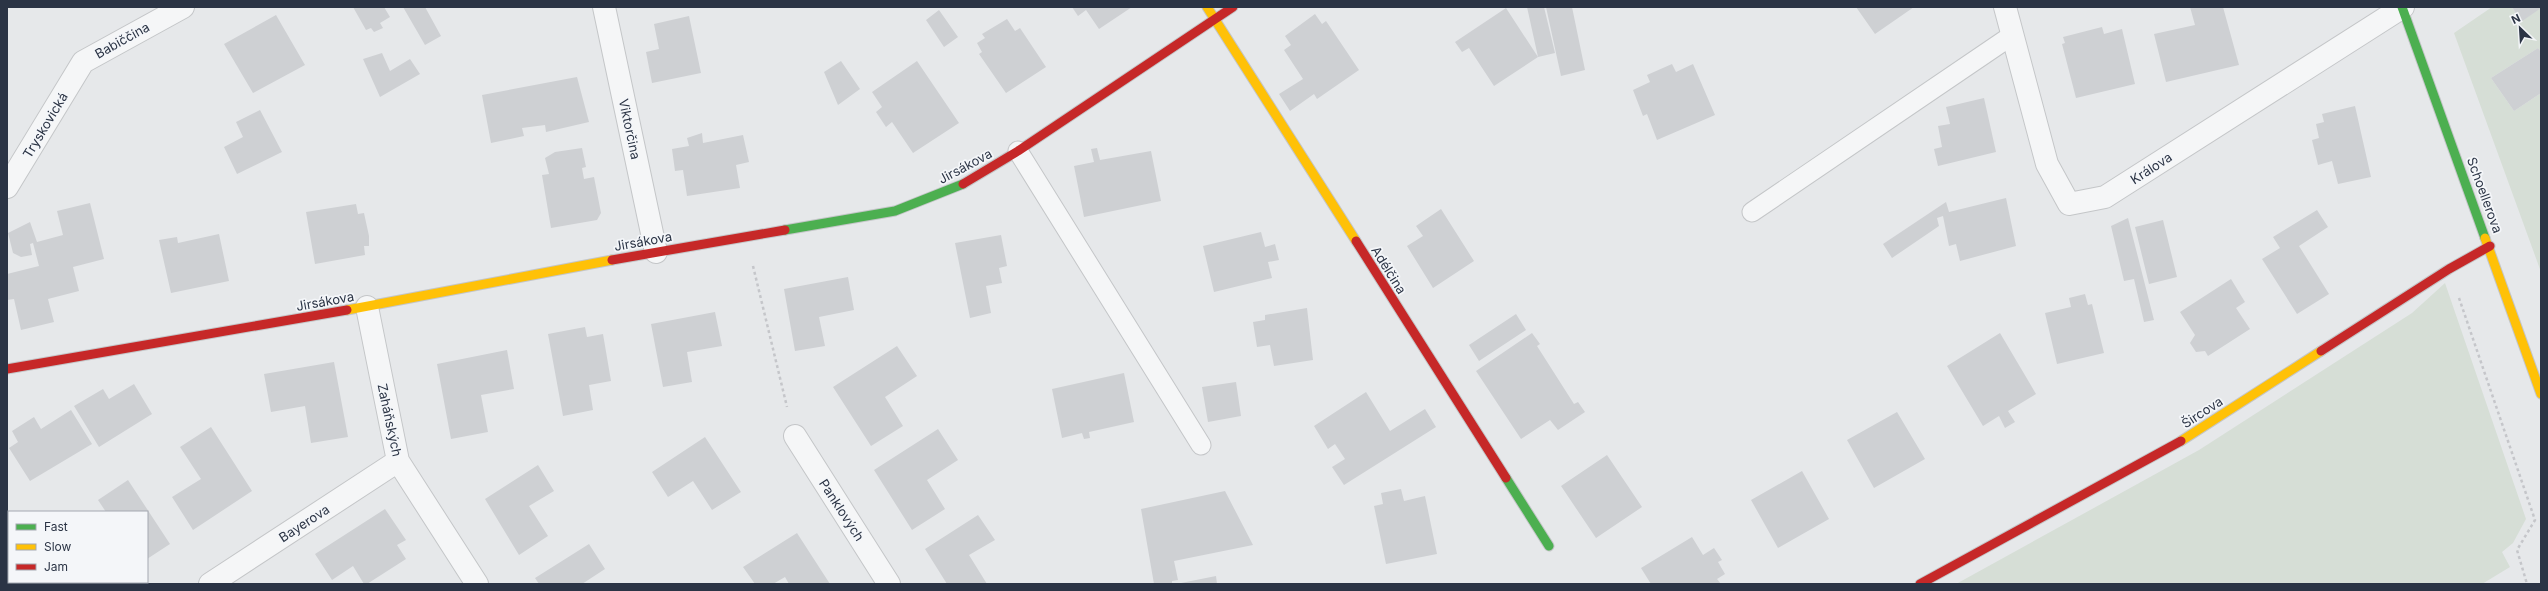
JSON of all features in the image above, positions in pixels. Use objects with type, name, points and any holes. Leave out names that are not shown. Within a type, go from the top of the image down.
[{"type":"street","name":"Babiččina","points":[[83,62],[183,7]]},
{"type":"street","name":"Viktorčina","points":[[604,7],[656,252]]},
{"type":"street","name":"Adélčina","points":[[1207,7],[1549,546]]},
{"type":"street","name":"Jirsákova","points":[[7,369],[367,307],[656,252],[895,211],[957,187],[1018,151],[1233,7]]},
{"type":"street","name":"Králova","points":[[2005,7],[2011,36],[2047,164],[2069,204],[2105,197],[2403,7]]},
{"type":"street","name":"Schoellerova","points":[[2403,7],[2490,246],[2541,394]]},
{"type":"street","name":"Tryskovická","points":[[7,187],[83,62]]},
{"type":"street","name":"Šircova","points":[[1920,584],[2172,446],[2449,269],[2490,246]]},
{"type":"street","name":"Zaháňských","points":[[367,307],[398,461],[477,584]]},
{"type":"street","name":"Panklových","points":[[795,436],[889,584]]},
{"type":"street","name":"Bayerova","points":[[210,584],[398,461]]},
{"type":"lane","points":[[1752,212],[2011,36]]},
{"type":"lane","points":[[1018,151],[1201,445]]},
{"type":"path","points":[[746,237],[795,436]]},
{"type":"path","points":[[2449,269],[2535,520],[2517,550],[2527,584]]},
{"type":"shaded area","points":[[2492,7],[2512,7],[2521,22],[2541,7],[2541,52],[2538,48],[2491,78],[2514,111],[2541,93],[2541,272],[2454,33]]},
{"type":"shaded area","points":[[2445,283],[2526,519],[2513,543],[2502,552],[2510,567],[2482,584],[1956,584],[2199,450],[2412,313]]},
{"type":"building","points":[[353,7],[384,7],[390,17],[380,23],[383,28],[374,32],[371,28],[366,30]]},
{"type":"building","points":[[403,7],[425,7],[441,36],[425,45]]},
{"type":"building","points":[[1072,7],[1132,7],[1099,29],[1086,10],[1078,16]]},
{"type":"building","points":[[1527,7],[1544,7],[1555,53],[1538,57]]},
{"type":"building","points":[[1546,7],[1572,7],[1585,70],[1561,76]]},
{"type":"building","points":[[1856,7],[1914,7],[1875,34]]},
{"type":"building","points":[[2190,7],[2223,7],[2239,65],[2166,82],[2154,34],[2195,25]]},
{"type":"building","points":[[2512,7],[2540,7],[2541,8],[2521,22]]},
{"type":"building","points":[[1506,8],[1538,57],[1494,86],[1469,48],[1462,52],[1455,42]]},
{"type":"building","points":[[939,10],[958,37],[944,47],[926,20]]},
{"type":"building","points":[[1315,14],[1322,24],[1326,21],[1359,70],[1317,99],[1314,94],[1290,111],[1279,94],[1303,79],[1284,50],[1291,45],[1285,36]]},
{"type":"building","points":[[276,15],[305,65],[253,93],[224,44]]},
{"type":"building","points":[[689,16],[701,73],[652,83],[646,52],[659,49],[654,24]]},
{"type":"building","points":[[1007,19],[1015,31],[1020,28],[1046,67],[1006,93],[979,54],[982,52],[977,43],[985,38],[982,34]]},
{"type":"building","points":[[2102,27],[2104,34],[2122,29],[2135,84],[2076,98],[2062,44],[2065,43],[2063,37]]},
{"type":"building","points":[[2538,48],[2541,52],[2541,93],[2514,111],[2491,78]]},
{"type":"building","points":[[382,53],[390,71],[410,59],[420,74],[380,97],[363,59]]},
{"type":"building","points":[[841,61],[860,89],[838,105],[824,72]]},
{"type":"building","points":[[917,61],[959,123],[913,153],[892,122],[886,127],[876,112],[882,107],[872,92]]},
{"type":"building","points":[[1672,64],[1676,72],[1693,64],[1715,115],[1657,140],[1647,114],[1643,116],[1633,90],[1650,82],[1647,75]]},
{"type":"building","points":[[577,77],[589,122],[546,132],[545,125],[522,128],[524,136],[491,143],[482,95]]},
{"type":"building","points":[[1984,98],[1996,152],[1938,166],[1934,149],[1942,147],[1938,126],[1950,124],[1946,107]]},
{"type":"building","points":[[2355,106],[2371,177],[2338,184],[2332,161],[2318,165],[2312,140],[2319,138],[2316,124],[2324,122],[2322,114]]},
{"type":"building","points":[[260,110],[282,152],[237,174],[224,147],[243,137],[236,122]]},
{"type":"building","points":[[702,133],[703,143],[743,135],[749,162],[736,165],[740,188],[687,196],[683,170],[675,171],[672,149],[689,146],[687,138]]},
{"type":"building","points":[[582,148],[586,167],[582,168],[584,179],[594,177],[601,213],[597,220],[551,228],[542,175],[549,174],[545,158],[555,152]]},
{"type":"building","points":[[1097,148],[1100,160],[1151,151],[1161,201],[1084,217],[1074,166],[1094,162],[1091,149]]},
{"type":"building","points":[[2006,198],[2016,246],[1960,261],[1956,244],[1949,246],[1943,216],[1937,218],[1939,226],[1892,258],[1883,244],[1946,202],[1949,212]]},
{"type":"building","points":[[90,203],[104,259],[73,267],[79,291],[48,299],[54,322],[21,330],[14,299],[7,300],[7,274],[39,266],[33,243],[30,244],[32,255],[21,257],[13,253],[8,233],[30,222],[37,242],[63,235],[57,211]]},
{"type":"building","points":[[356,204],[358,214],[364,213],[369,236],[369,246],[364,246],[365,255],[315,264],[306,212]]},
{"type":"building","points":[[1441,209],[1474,261],[1433,288],[1407,246],[1423,236],[1416,226]]},
{"type":"building","points":[[2317,210],[2328,227],[2299,246],[2329,294],[2297,314],[2262,259],[2280,248],[2273,237]]},
{"type":"building","points":[[2128,218],[2154,320],[2144,322],[2134,279],[2124,281],[2111,226]]},
{"type":"building","points":[[2163,220],[2177,277],[2149,284],[2135,227]]},
{"type":"building","points":[[1261,232],[1265,247],[1275,244],[1279,260],[1268,262],[1272,278],[1214,292],[1203,246]]},
{"type":"building","points":[[219,234],[229,281],[171,293],[159,240],[177,237],[178,243]]},
{"type":"building","points":[[1001,235],[1007,266],[999,268],[1002,283],[986,286],[991,313],[970,318],[955,243]]},
{"type":"building","points":[[848,277],[854,310],[819,317],[825,346],[795,351],[784,289]]},
{"type":"building","points":[[2231,279],[2245,302],[2236,308],[2250,329],[2208,356],[2205,351],[2196,352],[2190,343],[2195,335],[2180,312]]},
{"type":"building","points":[[2085,294],[2088,305],[2092,304],[2104,353],[2057,364],[2045,313],[2071,307],[2069,298]]},
{"type":"building","points":[[1307,308],[1313,360],[1274,366],[1270,345],[1257,347],[1253,322],[1265,320],[1265,315]]},
{"type":"building","points":[[715,312],[722,346],[687,352],[692,382],[663,387],[651,324]]},
{"type":"building","points":[[1516,314],[1526,330],[1479,361],[1469,345]]},
{"type":"building","points":[[585,327],[587,337],[603,334],[611,381],[589,385],[593,410],[563,416],[548,334]]},
{"type":"building","points":[[1532,333],[1540,344],[1537,346],[1574,404],[1578,402],[1585,412],[1558,430],[1550,420],[1521,439],[1476,371]]},
{"type":"building","points":[[2000,333],[2036,394],[2008,411],[2015,422],[2005,428],[1999,416],[1983,426],[1947,366]]},
{"type":"building","points":[[897,346],[917,376],[885,397],[903,426],[871,446],[833,387]]},
{"type":"building","points":[[507,350],[514,389],[481,395],[488,432],[451,439],[437,364]]},
{"type":"building","points":[[334,362],[348,437],[311,443],[305,406],[271,412],[264,374]]},
{"type":"building","points":[[1124,373],[1134,422],[1089,432],[1090,438],[1084,439],[1082,433],[1062,438],[1052,389]]},
{"type":"building","points":[[1236,382],[1241,416],[1208,422],[1202,387]]},
{"type":"building","points":[[134,384],[152,414],[99,447],[74,406],[103,389],[109,399]]},
{"type":"building","points":[[1366,392],[1390,431],[1425,409],[1436,427],[1344,485],[1332,467],[1345,459],[1335,444],[1328,449],[1314,426]]},
{"type":"building","points":[[71,410],[92,444],[30,481],[9,448],[18,442],[12,431],[34,417],[41,429]]},
{"type":"building","points":[[1897,412],[1925,459],[1874,488],[1847,440]]},
{"type":"building","points":[[211,427],[252,491],[193,530],[172,497],[201,479],[180,447]]},
{"type":"building","points":[[938,429],[958,460],[927,480],[945,509],[912,530],[874,470]]},
{"type":"building","points":[[705,437],[741,492],[712,510],[693,481],[668,497],[652,472]]},
{"type":"building","points":[[1607,455],[1642,507],[1596,538],[1561,486]]},
{"type":"building","points":[[538,465],[554,491],[529,506],[548,536],[519,555],[485,499]]},
{"type":"building","points":[[1802,471],[1829,519],[1778,548],[1751,500]]},
{"type":"building","points":[[128,480],[170,544],[148,558],[148,511],[105,511],[98,500]]},
{"type":"building","points":[[1401,489],[1404,501],[1425,496],[1437,554],[1386,564],[1374,506],[1383,504],[1381,493]]},
{"type":"building","points":[[1225,491],[1253,545],[1174,561],[1178,580],[1172,581],[1172,584],[1154,584],[1141,509]]},
{"type":"building","points":[[385,509],[406,540],[397,545],[406,559],[367,584],[364,584],[353,566],[332,580],[315,554]]},
{"type":"building","points":[[978,515],[995,540],[969,555],[987,584],[947,584],[925,549]]},
{"type":"building","points":[[8,524],[8,544],[7,542]]},
{"type":"building","points":[[797,533],[830,584],[789,584],[785,577],[773,584],[755,584],[743,567]]},
{"type":"building","points":[[1692,537],[1703,555],[1714,548],[1722,560],[1718,562],[1725,574],[1717,579],[1721,584],[1651,584],[1641,568]]},
{"type":"building","points":[[589,544],[605,569],[582,584],[539,584],[535,578]]},
{"type":"building","points":[[7,570],[8,583],[56,583],[7,584]]},
{"type":"building","points":[[1216,576],[1217,584],[1181,584],[1181,583]]},
{"type":"traffic: fast","points":[[2402,7],[2485,238]]},
{"type":"traffic: fast","points":[[785,230],[895,211],[963,184]]},
{"type":"traffic: fast","points":[[1506,478],[1549,546]]},
{"type":"traffic: slow","points":[[1207,7],[1356,241]]},
{"type":"traffic: slow","points":[[2485,238],[2541,394]]},
{"type":"traffic: slow","points":[[347,310],[612,260]]},
{"type":"traffic: slow","points":[[2181,441],[2321,351]]},
{"type":"traffic: jam","points":[[963,184],[1018,151],[1233,7]]},
{"type":"traffic: jam","points":[[612,260],[785,230]]},
{"type":"traffic: jam","points":[[1356,241],[1506,478]]},
{"type":"traffic: jam","points":[[2321,351],[2449,269],[2490,246]]},
{"type":"traffic: jam","points":[[7,369],[347,310]]},
{"type":"traffic: jam","points":[[1920,584],[2181,441]]}]
